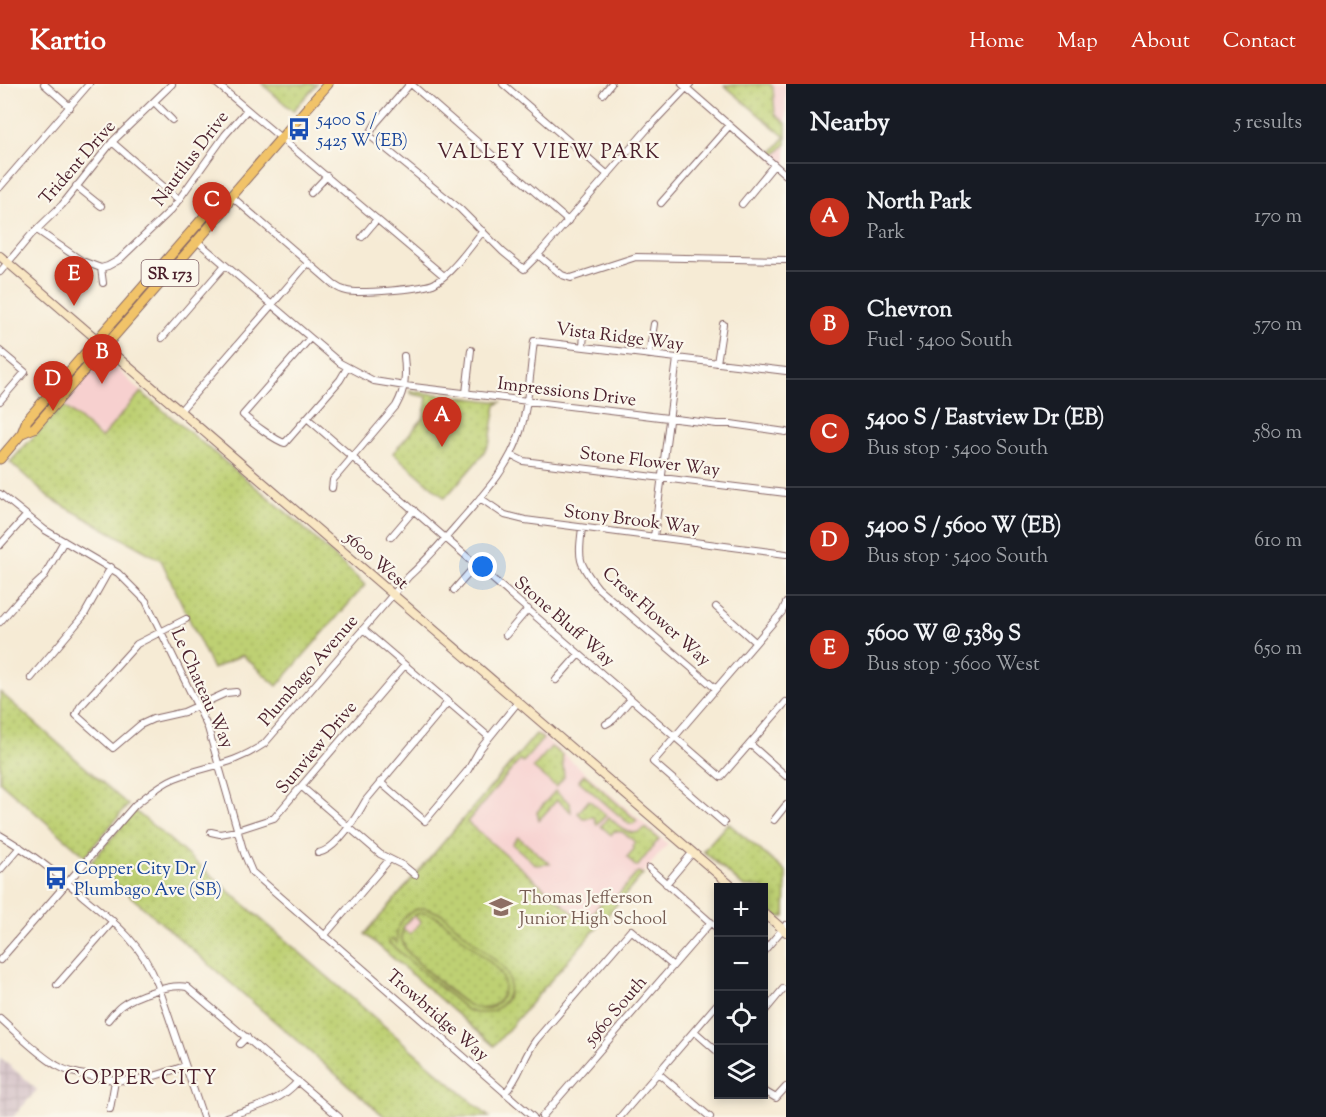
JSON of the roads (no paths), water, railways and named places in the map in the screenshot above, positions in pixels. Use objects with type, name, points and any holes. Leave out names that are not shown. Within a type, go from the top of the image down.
[{"type":"main road","name":"SR 173","points":[[22,433],[34,428],[106,346],[225,209],[231,196],[328,84]]},
{"type":"main road","name":"SR 173","points":[[0,459],[22,433],[27,420],[217,202],[231,196]]},
{"type":"main road","name":"5600 West","points":[[0,256],[728,883]]},
{"type":"main road","points":[[768,916],[785,929]]},
{"type":"street","points":[[44,84],[70,106]]},
{"type":"street","points":[[0,187],[89,84]]},
{"type":"street","name":"Trident Drive","points":[[0,272],[62,205],[112,142],[172,84]]},
{"type":"street","points":[[217,84],[444,276]]},
{"type":"street","points":[[568,221],[410,84],[376,123],[369,135],[456,205],[503,252],[524,269],[568,221],[686,85],[786,175]]},
{"type":"street","points":[[503,84],[608,175]]},
{"type":"street","points":[[603,94],[611,84]]},
{"type":"street","points":[[154,102],[171,120]]},
{"type":"street","name":"Nautilus Drive","points":[[101,268],[119,260],[163,219],[225,135],[247,110]]},
{"type":"street","points":[[661,203],[729,126]]},
{"type":"street","points":[[112,142],[179,200]]},
{"type":"street","points":[[742,204],[774,165]]},
{"type":"street","points":[[311,193],[327,176]]},
{"type":"street","points":[[76,186],[101,206]]},
{"type":"street","points":[[231,196],[334,285],[350,292],[427,286],[444,276],[483,231]]},
{"type":"street","points":[[362,237],[377,219]]},
{"type":"street","points":[[37,230],[87,264],[101,268],[103,283]]},
{"type":"street","name":"Impressions Drive","points":[[197,241],[347,368],[374,381],[786,432]]},
{"type":"street","points":[[538,255],[562,275],[572,278],[636,257],[786,260]]},
{"type":"street","points":[[180,411],[308,263]]},
{"type":"street","points":[[162,338],[225,265]]},
{"type":"street","points":[[650,355],[654,324]]},
{"type":"street","points":[[717,363],[723,324]]},
{"type":"street","points":[[583,346],[584,334]]},
{"type":"street","points":[[310,338],[243,415],[259,429],[285,443],[340,380],[347,368]]},
{"type":"street","name":"Vista Ridge Way","points":[[393,596],[501,473],[511,455],[520,432],[534,342],[785,371]]},
{"type":"street","points":[[466,393],[471,350]]},
{"type":"street","points":[[0,351],[25,372],[0,401]]},
{"type":"street","points":[[332,488],[333,480],[396,405],[406,380],[404,356]]},
{"type":"street","points":[[654,537],[677,359]]},
{"type":"street","points":[[785,371],[786,362]]},
{"type":"street","name":"Stone Bluff Way","points":[[307,418],[721,777],[750,744]]},
{"type":"street","name":"Stone Flower Way","points":[[511,455],[523,461],[786,492]]},
{"type":"street","name":"Le Chateau Way","points":[[0,494],[45,530],[111,567],[140,593],[151,609],[208,728],[247,862],[252,872],[324,936]]},
{"type":"street","name":"Stony Brook Way","points":[[480,498],[505,515],[525,520],[786,554]]},
{"type":"street","points":[[391,537],[414,510]]},
{"type":"street","points":[[0,545],[26,516]]},
{"type":"street","name":"Crest Flower Way","points":[[582,528],[579,549],[582,568],[598,588],[716,688]]},
{"type":"street","points":[[0,622],[43,578],[64,541]]},
{"type":"street","points":[[454,590],[476,564]]},
{"type":"street","points":[[31,678],[84,615],[111,567]]},
{"type":"street","name":"Plumbago Avenue","points":[[0,960],[135,805],[158,787],[173,779],[246,757],[264,744],[393,596]]},
{"type":"street","points":[[724,823],[652,762],[782,612],[786,603]]},
{"type":"street","points":[[716,607],[755,642]]},
{"type":"street","points":[[506,635],[528,609]]},
{"type":"street","points":[[186,619],[143,640],[130,650],[80,707],[76,716],[112,748],[140,725],[153,719],[184,712],[226,693],[236,692]]},
{"type":"street","points":[[363,629],[489,737]]},
{"type":"street","points":[[556,680],[579,654]]},
{"type":"street","name":"Sunview Drive","points":[[212,832],[220,834],[238,830],[274,818],[405,665]]},
{"type":"street","points":[[606,724],[613,720],[631,699]]},
{"type":"street","points":[[318,853],[329,848],[348,827],[380,783],[448,702]]},
{"type":"street","points":[[380,783],[425,820],[468,770],[489,737],[518,702]]},
{"type":"street","points":[[786,702],[750,744],[786,776]]},
{"type":"street","points":[[302,787],[389,860],[399,863],[415,875]]},
{"type":"street","points":[[774,820],[786,805]]},
{"type":"street","points":[[0,835],[39,859],[68,882],[113,921],[144,956],[159,990],[203,1117]]},
{"type":"street","points":[[0,870],[20,847]]},
{"type":"street","points":[[666,884],[693,852]]},
{"type":"street","points":[[324,936],[389,860]]},
{"type":"street","points":[[648,868],[714,925]]},
{"type":"street","points":[[57,985],[113,921]]},
{"type":"street","name":"5960 South","points":[[542,1117],[711,922]]},
{"type":"street","points":[[768,947],[785,929]]},
{"type":"street","points":[[505,1093],[518,1076],[536,1040],[632,930],[673,966]]},
{"type":"street","name":"Trowbridge Way","points":[[324,936],[533,1117]]},
{"type":"street","points":[[108,1020],[124,1004],[159,990],[175,986],[190,988],[339,1117]]},
{"type":"street","points":[[768,1007],[783,988]]},
{"type":"street","points":[[620,1117],[714,1008]]},
{"type":"street","points":[[0,1018],[56,1065],[74,1073],[116,1081],[145,1079],[185,1066]]},
{"type":"street","points":[[694,1031],[714,1048]]},
{"type":"street","points":[[240,1044],[247,1037]]},
{"type":"street","points":[[658,1073],[701,1114],[710,1117]]},
{"type":"street","points":[[110,1109],[116,1081]]},
{"type":"street","points":[[226,1117],[279,1098],[298,1082]]},
{"type":"street","points":[[768,1093],[776,1098],[786,1087]]},
{"type":"place","name":"5400 S / 5425 W (EB)","points":[[299,129]]},
{"type":"place","name":"5400 S / Eastview Dr (EB)","points":[[212,232]]},
{"type":"place","name":"5600 W @ 5389 S","points":[[74,306]]},
{"type":"place","name":"Chevron","points":[[102,384]]},
{"type":"place","name":"5400 S / 5600 W (EB)","points":[[53,411]]},
{"type":"place","name":"North Park","points":[[442,447]]},
{"type":"place","name":"Copper City Dr / Plumbago Ave (SB)","points":[[56,878]]},
{"type":"place","name":"Thomas Jefferson Junior High School","points":[[501,907]]},
{"type":"district","name":"VALLEY VIEW PARK","points":[[549,151]]},
{"type":"district","name":"COPPER CITY","points":[[141,1077]]}]
